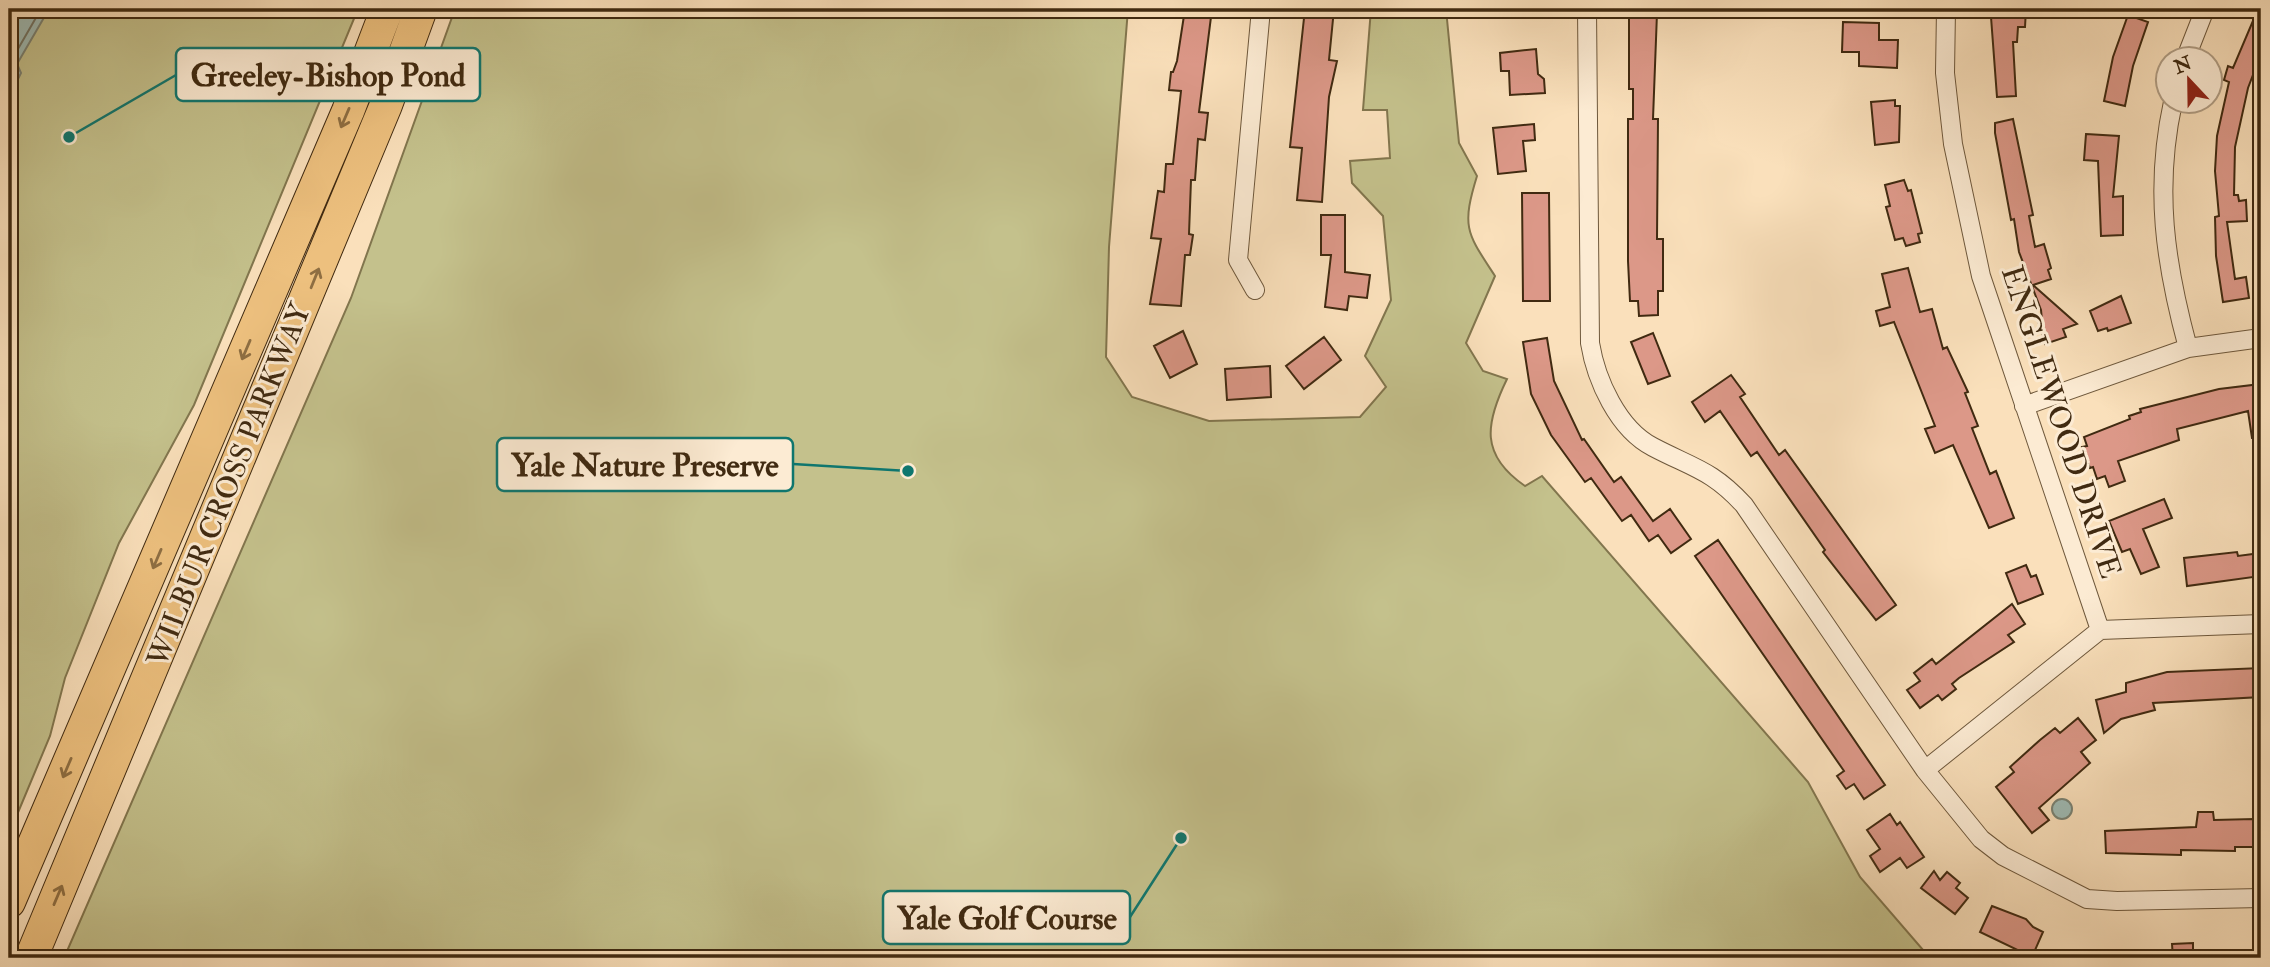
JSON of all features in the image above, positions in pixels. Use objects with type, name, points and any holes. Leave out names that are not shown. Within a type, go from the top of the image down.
[{"type":"highway","name":"WILBUR CROSS PARKWAY","points":[[9,902],[337,136],[387,9]]},
{"type":"highway","name":"WILBUR CROSS PARKWAY","points":[[31,958],[381,118],[421,9]]},
{"type":"street","points":[[1255,290],[1237,260],[1261,9]]},
{"type":"street","points":[[1587,9],[1590,343],[1598,374],[1629,428],[1651,447],[1697,466],[1732,491],[1925,770],[1981,839],[2003,856],[2087,899],[2117,901],[2261,898]]},
{"type":"street","name":"ENGLEWOOD DRIVE","points":[[1946,9],[1945,74],[1953,144],[1981,276],[2100,630]]},
{"type":"street","points":[[2190,46],[2205,9]]},
{"type":"street","points":[[2170,116],[2164,145],[2162,209],[2172,289],[2188,348]]},
{"type":"street","points":[[2024,406],[2188,348],[2261,338]]},
{"type":"street","points":[[1925,770],[2100,630],[2261,624]]},
{"type":"shaded area","points":[[9,9],[358,9],[194,405],[119,543],[65,678],[50,736],[9,834]]},
{"type":"shaded area","points":[[455,9],[1128,9],[1109,247],[1106,357],[1132,397],[1209,421],[1360,417],[1386,387],[1365,356],[1391,300],[1383,216],[1352,183],[1350,161],[1390,158],[1387,110],[1363,110],[1371,9],[1446,9],[1459,143],[1477,176],[1468,219],[1478,250],[1495,276],[1466,343],[1483,371],[1507,379],[1491,424],[1491,438],[1500,463],[1525,486],[1542,476],[1808,782],[1860,877],[1930,958],[64,958],[351,298]]},
{"type":"water","points":[[9,9],[49,9],[17,64],[21,73],[14,87],[9,88]]},
{"type":"water","points":[[2058,799],[2066,799],[2072,809],[2066,819],[2058,819],[2052,813],[2052,805]]},
{"type":"building","points":[[1185,9],[1212,9],[1199,112],[1208,113],[1205,140],[1198,139],[1195,180],[1191,180],[1189,234],[1193,235],[1190,255],[1185,255],[1181,306],[1150,304],[1161,239],[1151,238],[1158,191],[1164,192],[1166,164],[1173,164],[1181,91],[1169,90],[1171,72],[1177,61]]},
{"type":"building","points":[[1305,9],[1334,9],[1329,60],[1337,61],[1329,97],[1322,202],[1297,200],[1302,148],[1290,147]]},
{"type":"building","points":[[2026,9],[2025,27],[2018,27],[2017,42],[2013,42],[2016,96],[1997,97],[1991,17],[1994,10]]},
{"type":"building","points":[[2258,9],[2261,9],[2261,54],[2248,88],[2235,147],[2234,195],[2238,195],[2239,201],[2246,200],[2247,221],[2227,222],[2235,279],[2246,277],[2249,298],[2223,302],[2216,256],[2215,217],[2219,216],[2215,171],[2217,136],[2221,116],[2224,116],[2229,82],[2224,80],[2228,66],[2233,68]]},
{"type":"building","points":[[1657,13],[1653,119],[1658,119],[1657,239],[1663,239],[1663,291],[1658,291],[1658,315],[1639,316],[1638,301],[1630,301],[1628,261],[1628,119],[1633,119],[1633,89],[1629,89],[1629,14]]},
{"type":"building","points":[[2128,15],[2148,22],[2133,66],[2125,106],[2104,101],[2113,57]]},
{"type":"building","points":[[1843,22],[1879,23],[1879,40],[1898,40],[1897,68],[1859,66],[1859,52],[1842,52]]},
{"type":"building","points":[[1536,49],[1538,74],[1544,79],[1545,93],[1510,95],[1509,71],[1501,71],[1500,53]]},
{"type":"building","points":[[1895,100],[1895,106],[1900,106],[1899,142],[1875,145],[1871,102]]},
{"type":"building","points":[[2013,119],[2033,215],[2029,216],[2035,247],[2044,244],[2051,268],[2048,270],[2051,279],[2033,285],[2077,324],[2063,329],[2066,337],[2045,344],[2038,321],[2042,320],[2041,310],[2019,252],[2014,219],[2011,220],[1995,133],[1995,123]]},
{"type":"building","points":[[1534,124],[1535,140],[1523,141],[1526,171],[1498,174],[1493,128]]},
{"type":"building","points":[[2086,134],[2119,136],[2113,197],[2123,196],[2123,235],[2101,236],[2098,161],[2084,160]]},
{"type":"building","points":[[1904,180],[1908,191],[1911,190],[1922,233],[1918,234],[1920,242],[1906,246],[1903,238],[1895,240],[1886,207],[1890,206],[1885,185]]},
{"type":"building","points":[[1522,193],[1549,193],[1550,301],[1523,301]]},
{"type":"building","points":[[1321,215],[1345,215],[1345,272],[1370,275],[1367,298],[1349,296],[1347,310],[1325,307],[1331,255],[1321,255]]},
{"type":"building","points":[[1908,268],[1920,312],[1932,309],[1943,349],[1947,347],[1968,392],[1965,393],[1978,426],[1972,428],[1990,474],[1996,471],[2014,518],[1989,528],[1953,445],[1935,453],[1925,429],[1935,426],[1894,322],[1880,326],[1876,311],[1890,307],[1882,274]]},
{"type":"building","points":[[2121,296],[2131,323],[2108,331],[2107,328],[2098,331],[2090,311]]},
{"type":"building","points":[[1183,331],[1197,364],[1170,378],[1154,346]]},
{"type":"building","points":[[1653,333],[1670,376],[1648,384],[1631,342]]},
{"type":"building","points":[[1324,337],[1341,360],[1304,389],[1286,366]]},
{"type":"building","points":[[1547,338],[1554,381],[1582,440],[1584,439],[1614,482],[1621,477],[1653,521],[1670,509],[1691,539],[1671,553],[1658,535],[1649,541],[1631,515],[1622,521],[1591,478],[1585,482],[1551,435],[1531,394],[1523,342]]},
{"type":"building","points":[[1270,366],[1271,397],[1227,400],[1225,369]]},
{"type":"building","points":[[1731,375],[1745,394],[1740,397],[1779,455],[1785,450],[1896,605],[1876,620],[1823,552],[1825,550],[1757,452],[1751,456],[1720,411],[1705,422],[1692,402]]},
{"type":"building","points":[[2261,384],[2261,438],[2252,438],[2248,411],[2177,429],[2179,440],[2118,461],[2125,481],[2109,487],[2105,476],[2097,479],[2093,467],[2090,468],[2082,447],[2087,446],[2084,437],[2130,419],[2129,416],[2141,412],[2140,409],[2219,389]]},
{"type":"building","points":[[2164,499],[2172,518],[2143,529],[2159,567],[2141,574],[2130,549],[2122,552],[2109,521]]},
{"type":"building","points":[[1718,540],[1885,785],[1864,799],[1854,784],[1846,789],[1837,776],[1844,771],[1695,556]]},
{"type":"building","points":[[2237,552],[2238,556],[2261,553],[2261,576],[2187,586],[2184,558]]},
{"type":"building","points":[[2026,565],[2031,577],[2036,575],[2043,594],[2018,604],[2006,573]]},
{"type":"building","points":[[2012,604],[2025,624],[2008,635],[2014,642],[1959,678],[1952,684],[1956,689],[1942,700],[1938,695],[1920,708],[1907,690],[1920,681],[1914,673],[1932,659],[1936,664]]},
{"type":"building","points":[[2261,668],[2261,697],[2153,703],[2155,710],[2121,719],[2104,733],[2096,700],[2126,692],[2126,683],[2167,672]]},
{"type":"building","points":[[2078,718],[2096,740],[2081,752],[2090,763],[2039,808],[2049,820],[2032,833],[1996,787],[2014,772],[2010,767],[2040,740],[2055,728],[2060,733]]},
{"type":"building","points":[[2198,812],[2213,812],[2214,820],[2254,819],[2255,847],[2235,847],[2235,851],[2181,850],[2181,855],[2106,853],[2105,831],[2196,827]]},
{"type":"building","points":[[1890,814],[1897,825],[1900,822],[1924,857],[1907,868],[1900,858],[1880,872],[1870,856],[1880,849],[1867,830]]},
{"type":"building","points":[[1934,871],[1940,880],[1947,872],[1960,883],[1956,888],[1968,898],[1955,914],[1921,888]]},
{"type":"building","points":[[1992,906],[2026,919],[2033,927],[2043,932],[2032,957],[1980,932]]},
{"type":"building","points":[[2193,943],[2193,958],[2173,958],[2172,944]]},
{"type":"waterway","points":[[1935,958],[1937,953]]},
{"type":"place","name":"Greeley-Bishop Pond","points":[[69,137]]},
{"type":"place","name":"Yale Nature Preserve","points":[[908,471]]},
{"type":"place","name":"Yale Golf Course","points":[[1181,838]]}]
